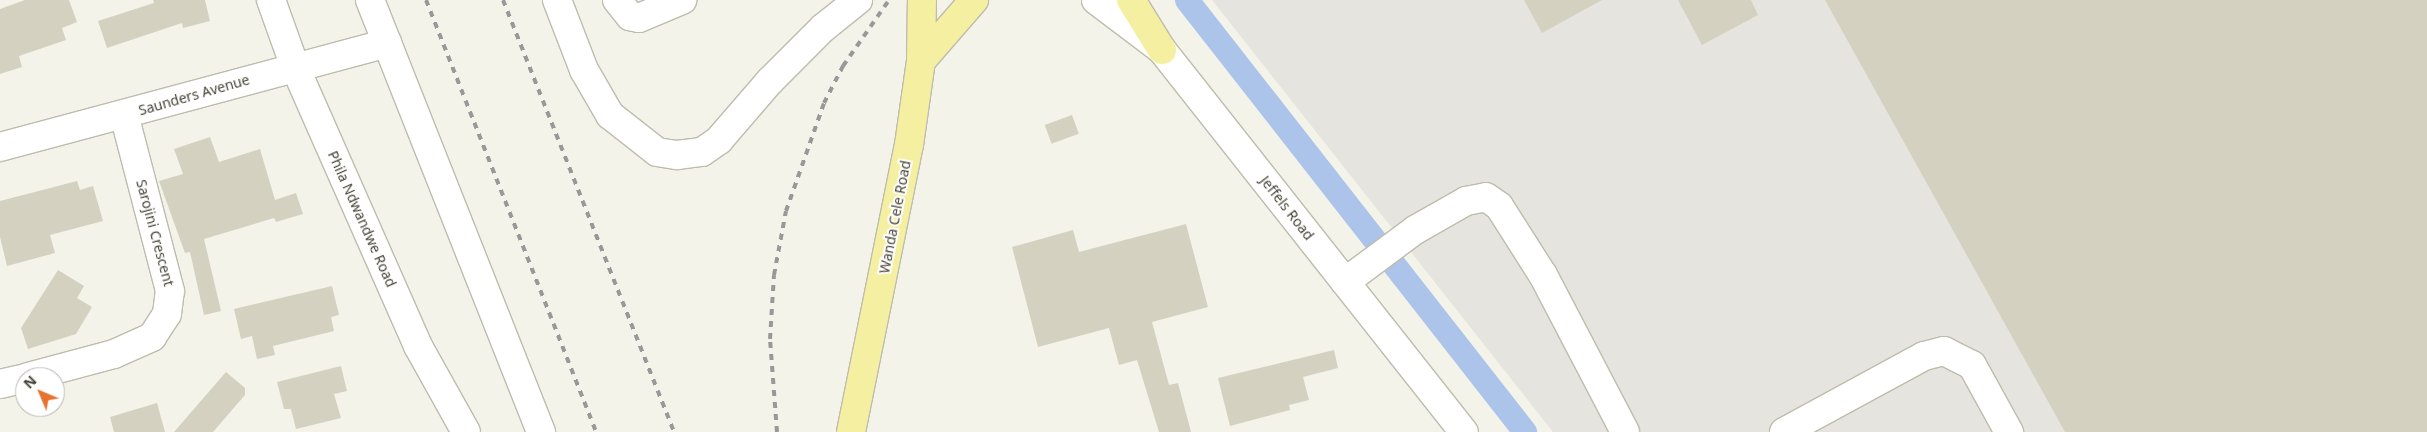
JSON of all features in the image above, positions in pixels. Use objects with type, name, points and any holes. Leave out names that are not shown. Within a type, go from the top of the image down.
[{"type":"main road","name":"Wanda Cele Road","points":[[851,432],[909,145],[920,61],[922,0]]},
{"type":"main road","points":[[920,61],[974,0]]},
{"type":"main road","points":[[1131,0],[1162,50]]},
{"type":"street","name":"Phila Ndwandwe Road","points":[[272,0],[295,67],[418,346],[466,432]]},
{"type":"street","points":[[370,0],[541,432]]},
{"type":"street","points":[[557,0],[584,70],[610,115],[657,152],[677,155],[702,152],[719,140],[770,81],[845,4]]},
{"type":"street","points":[[617,0],[630,16],[643,17],[682,0]]},
{"type":"street","name":"Jeffels Road","points":[[1096,0],[1162,50],[1464,432]]},
{"type":"street","name":"Saunders Avenue","points":[[0,147],[387,43]]},
{"type":"street","name":"Sarojini Crescent","points":[[64,367],[114,354],[152,337],[167,314],[170,291],[124,115]]},
{"type":"street","points":[[1345,282],[1415,230],[1466,200],[1486,197],[1499,206],[1539,268],[1625,432]]},
{"type":"street","points":[[1784,432],[1924,356],[1944,351],[1972,366],[2009,432]]},
{"type":"street","name":"Sarojini Crescent","points":[[0,384],[15,380]]},
{"type":"shaded area","points":[[1212,0],[2427,0],[2427,432],[1553,432]]},
{"type":"building","points":[[25,0],[69,0],[77,22],[62,28],[66,40],[19,56],[22,67],[0,74],[0,9]]},
{"type":"building","points":[[153,0],[205,0],[210,21],[183,28],[182,23],[107,48],[98,21],[154,3]]},
{"type":"building","points":[[1524,0],[1602,0],[1542,33]]},
{"type":"building","points":[[1678,0],[1751,0],[1758,15],[1702,45]]},
{"type":"building","points":[[1825,0],[2427,0],[2427,432],[2065,432]]},
{"type":"building","points":[[1072,115],[1079,134],[1052,144],[1045,125]]},
{"type":"building","points":[[210,137],[219,162],[260,149],[275,200],[296,193],[303,214],[276,222],[274,218],[204,239],[221,311],[204,315],[190,252],[185,253],[159,181],[183,174],[174,149]]},
{"type":"building","points":[[77,181],[80,190],[93,186],[103,221],[50,235],[55,253],[7,266],[0,237],[0,201]]},
{"type":"building","points":[[1186,224],[1208,307],[1152,322],[1169,385],[1178,383],[1191,432],[1159,432],[1137,360],[1119,365],[1109,328],[1038,347],[1012,247],[1073,230],[1079,252]]},
{"type":"building","points":[[58,270],[84,286],[77,298],[92,307],[76,334],[28,349],[21,328]]},
{"type":"building","points":[[332,286],[339,315],[331,317],[334,331],[273,346],[275,355],[257,359],[252,336],[241,339],[234,309]]},
{"type":"building","points":[[1334,350],[1338,368],[1303,377],[1309,400],[1289,405],[1290,410],[1230,426],[1218,378]]},
{"type":"building","points":[[341,366],[347,391],[334,394],[341,418],[296,429],[291,409],[284,409],[277,382]]},
{"type":"building","points":[[226,372],[245,388],[245,395],[213,432],[174,432]]},
{"type":"building","points":[[157,403],[165,432],[114,432],[110,417]]},
{"type":"waterway","points":[[1187,0],[1525,432]]},
{"type":"railway","points":[[426,0],[596,432]]},
{"type":"railway","points":[[503,0],[674,432]]},
{"type":"railway","points":[[777,432],[770,339],[774,275],[786,211],[824,103],[843,66],[889,0]]}]
